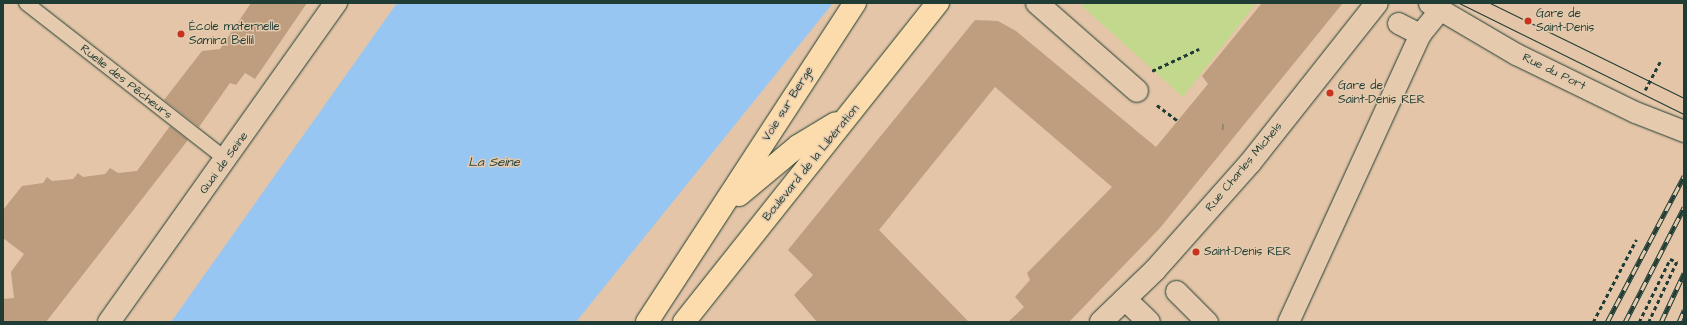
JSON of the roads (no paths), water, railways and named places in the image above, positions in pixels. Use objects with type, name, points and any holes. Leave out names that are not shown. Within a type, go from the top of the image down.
[{"type":"main road","name":"Voie sur Berge","points":[[725,206],[787,103],[855,3]]},
{"type":"main road","name":"Boulevard de la Libération","points":[[684,322],[758,228],[852,113],[938,3]]},
{"type":"main road","points":[[758,228],[782,159],[787,103]]},
{"type":"main road","points":[[647,322],[725,206],[782,159],[852,113]]},
{"type":"street","name":"Quai de Seine","points":[[109,322],[226,160],[336,3]]},
{"type":"street","points":[[1037,3],[1137,91]]},
{"type":"street","name":"Rue Charles Michels","points":[[1101,322],[1155,270],[1250,163],[1377,3]]},
{"type":"street","points":[[1288,322],[1420,34],[1435,6]]},
{"type":"street","name":"Rue du Port","points":[[1435,6],[1516,54],[1635,112],[1684,131]]},
{"type":"street","points":[[1398,23],[1420,34]]},
{"type":"street","points":[[1176,291],[1207,322]]},
{"type":"street","points":[[1125,299],[1149,322]]},
{"type":"lane","name":"Ruelle des Pêcheurs","points":[[26,3],[226,160]]},
{"type":"water","name":"La Seine","points":[[397,3],[833,3],[576,322],[171,322]]},
{"type":"tram line","points":[[1459,3],[1684,114]]},
{"type":"tram line","points":[[1490,3],[1684,98]]},
{"type":"railway","points":[[1607,322],[1684,176]]},
{"type":"railway","points":[[1625,322],[1684,207]]},
{"type":"railway","points":[[1661,322],[1684,273]]},
{"type":"railway","points":[[1679,322],[1684,310]]},
{"type":"place","name":"Gare de Saint-Denis","points":[[1528,21]]},
{"type":"place","name":"École maternelle Samira Bellil","points":[[181,34]]},
{"type":"place","name":"Gare de Saint-Denis RER","points":[[1330,93]]},
{"type":"place","name":"Saint-Denis RER","points":[[1196,252]]}]
